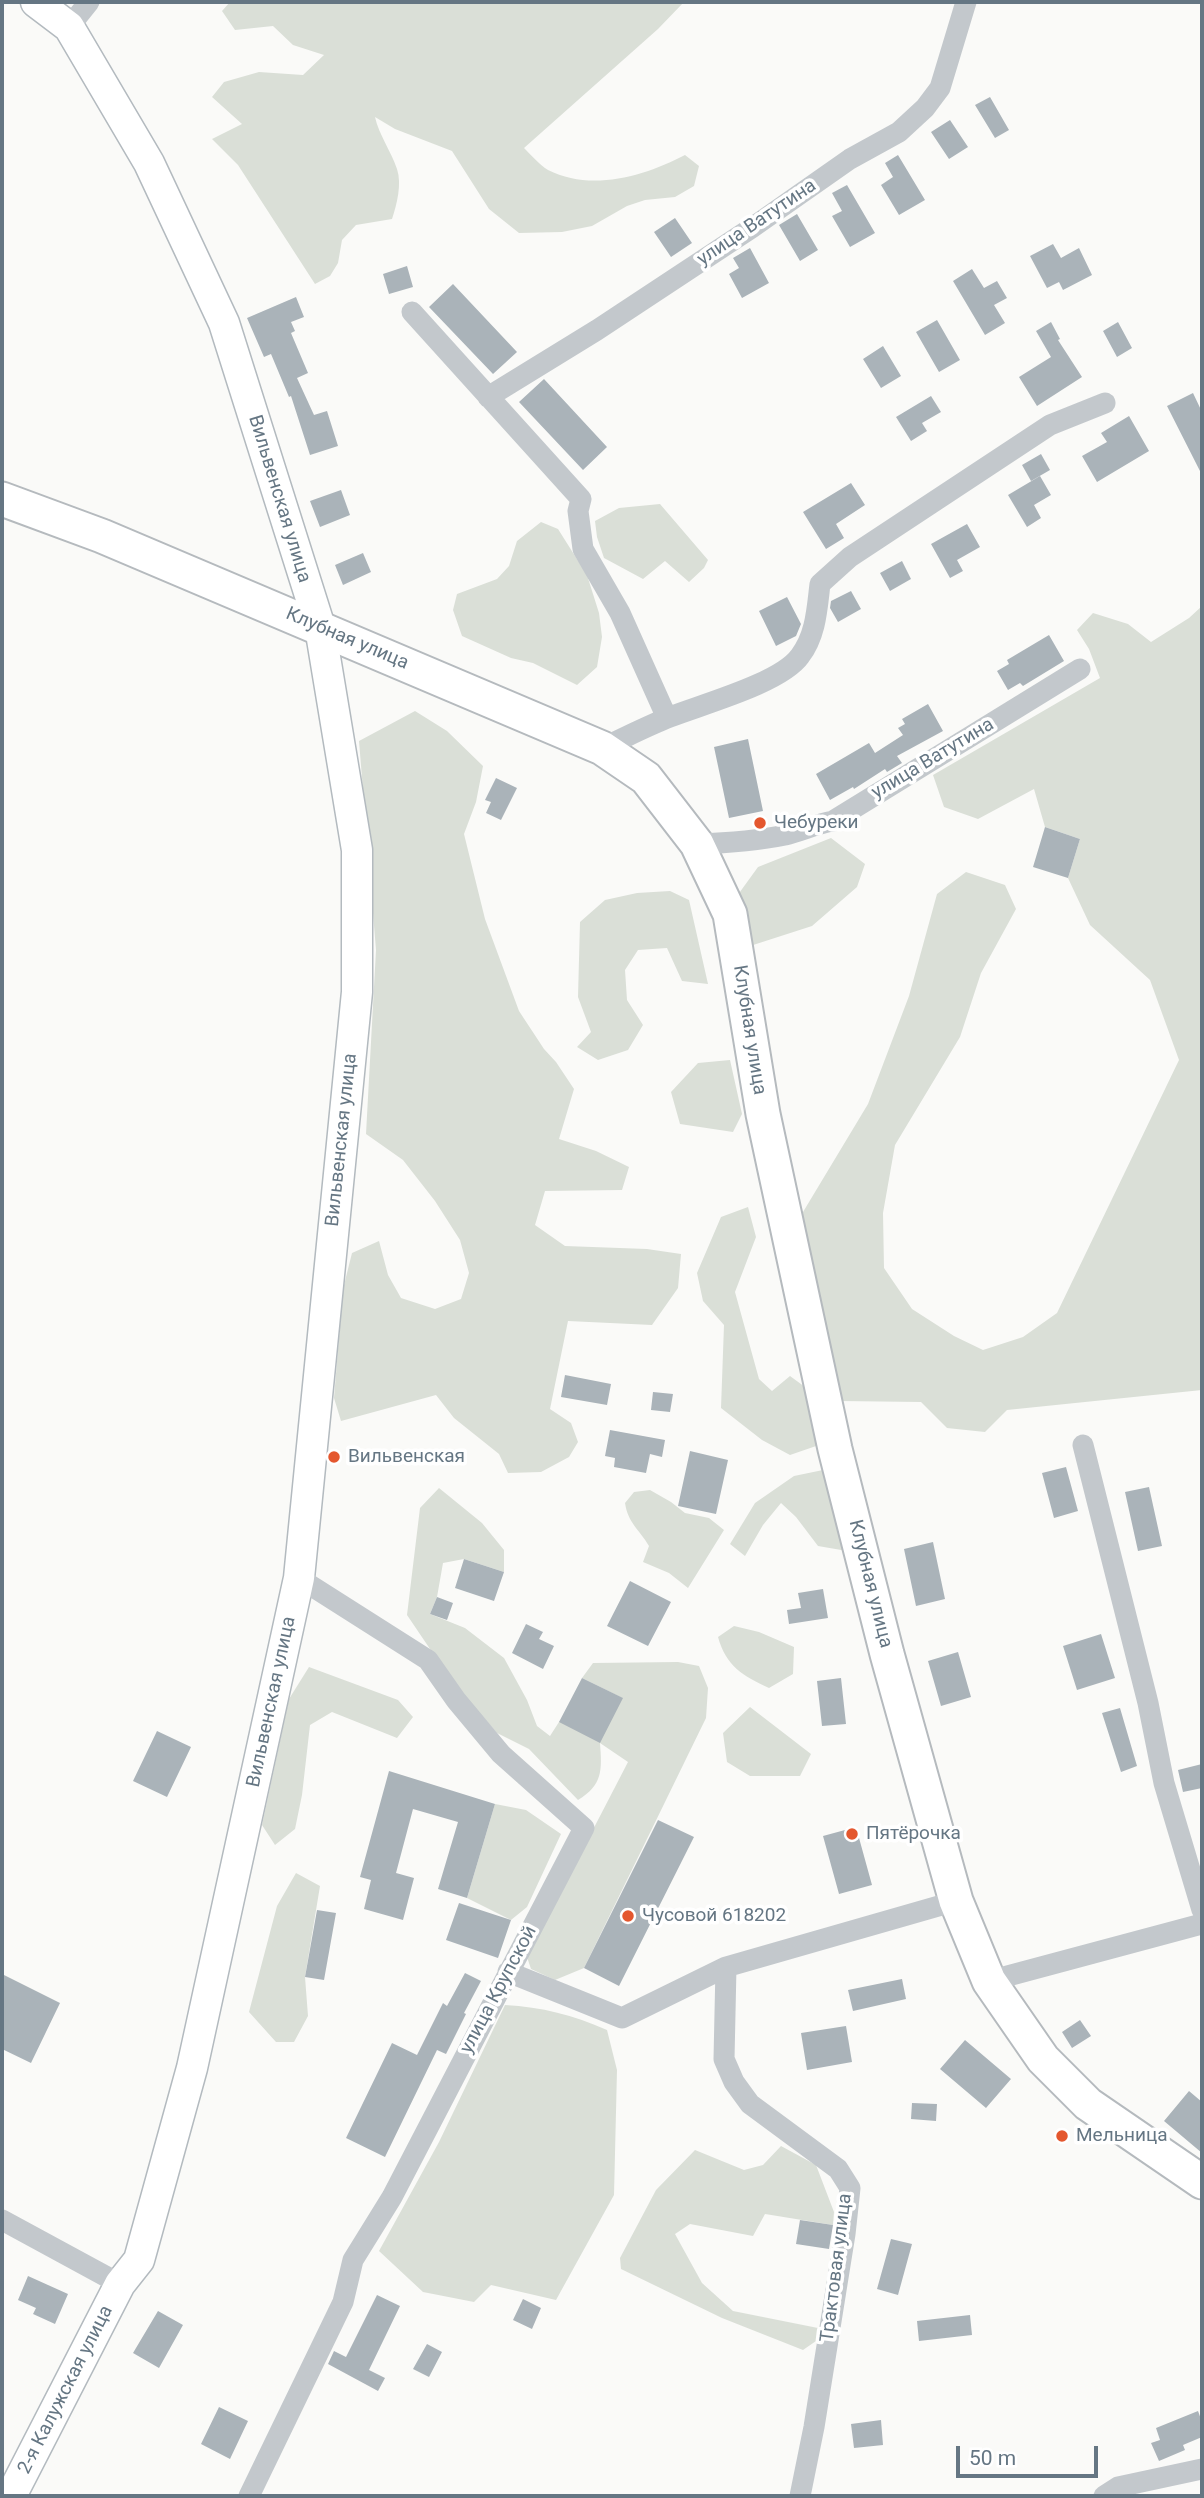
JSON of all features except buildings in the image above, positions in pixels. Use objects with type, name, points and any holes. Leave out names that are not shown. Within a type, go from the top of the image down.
[{"type":"main road","name":"Клубная улица","points":[[2,499],[102,536],[602,748],[646,778],[697,844],[730,914],[763,1114],[835,1449],[887,1654],[957,1901],[989,1981],[1043,2059],[1088,2105],[1202,2182]]},
{"type":"street","name":"Вильвенская улица","points":[[36,2],[69,27],[149,163],[224,323],[320,628],[357,850],[357,992],[299,1578],[192,2068],[139,2260],[120,2284]]},
{"type":"street","points":[[69,27],[89,2]]},
{"type":"street","name":"улица Ватутина","points":[[488,397],[597,330],[850,159],[900,132],[925,108],[940,88],[966,2]]},
{"type":"street","points":[[412,312],[582,499],[578,511],[583,549],[620,613],[667,718]]},
{"type":"street","points":[[602,748],[791,667],[802,654],[811,636],[816,620],[820,584],[850,557],[1050,425],[1105,403]]},
{"type":"street","name":"улица Ватутина","points":[[697,844],[785,835],[832,821],[1080,669]]},
{"type":"street","points":[[1083,1445],[1148,1703],[1164,1783],[1202,1910]]},
{"type":"street","name":"улица Крупской","points":[[249,2496],[343,2302],[353,2260],[392,2197],[584,1828],[502,1754],[456,1700],[428,1660],[299,1578]]},
{"type":"street","points":[[508,1972],[622,2018],[726,1967],[957,1901]]},
{"type":"street","points":[[989,1981],[1202,1924]]},
{"type":"street","name":"Трактовая улица","points":[[726,1967],[724,2059],[734,2082],[750,2104],[838,2169],[850,2188],[841,2262],[800,2496]]},
{"type":"street","points":[[2,2220],[120,2284]]},
{"type":"street","name":"2-я Калужская улица","points":[[9,2491],[120,2284]]},
{"type":"street","points":[[1104,2496],[1118,2487],[1202,2469]]},
{"type":"shaded area","points":[[230,2],[684,2],[658,29],[524,148],[548,170],[582,180],[618,179],[635,175],[685,155],[699,166],[694,186],[675,197],[645,200],[627,206],[592,226],[562,232],[519,233],[489,209],[452,151],[395,129],[375,117],[399,181],[392,219],[356,225],[342,240],[338,263],[330,276],[315,284],[238,165],[212,139],[242,124],[212,97],[224,82],[259,72],[303,75],[324,55],[293,45],[273,26],[235,30],[222,11]]},
{"type":"shaded area","points":[[660,504],[708,560],[704,568],[689,582],[665,561],[643,579],[604,558],[595,521],[619,508]]},
{"type":"shaded area","points":[[541,522],[558,529],[587,575],[599,613],[602,637],[597,667],[577,685],[533,663],[511,658],[462,636],[453,610],[457,594],[497,579],[509,566],[517,541]]},
{"type":"shaded area","points":[[1202,606],[1202,1390],[1007,1410],[985,1432],[947,1428],[921,1402],[839,1401],[804,1246],[803,1212],[868,1104],[909,996],[937,894],[966,872],[1005,885],[1016,909],[981,973],[960,1037],[895,1145],[883,1213],[884,1268],[912,1309],[954,1336],[983,1350],[1023,1337],[1057,1313],[1179,1060],[1150,980],[1090,925],[1068,878],[1080,839],[1045,827],[1034,789],[978,819],[944,807],[933,775],[1100,678],[1089,649],[1077,630],[1093,613],[1128,624],[1151,642],[1189,618]]},
{"type":"shaded area","points":[[415,711],[447,731],[483,766],[476,802],[464,834],[485,919],[519,1011],[574,1089],[559,1139],[596,1151],[629,1167],[622,1190],[545,1191],[535,1225],[565,1246],[647,1249],[681,1254],[678,1288],[652,1325],[568,1321],[550,1409],[571,1423],[578,1442],[569,1457],[541,1472],[508,1473],[499,1454],[454,1418],[436,1395],[341,1421],[334,1398],[343,1289],[352,1253],[379,1241],[388,1275],[401,1298],[435,1309],[461,1299],[469,1273],[460,1240],[435,1201],[403,1160],[366,1134],[376,950],[359,741]]},
{"type":"shaded area","points":[[831,838],[865,864],[857,887],[812,926],[750,946],[737,896],[758,867]]},
{"type":"shaded area","points":[[670,891],[689,900],[708,984],[682,981],[667,948],[638,950],[625,970],[627,1000],[643,1025],[628,1050],[598,1060],[577,1047],[591,1032],[578,997],[580,922],[605,900],[637,893]]},
{"type":"shaded area","points":[[730,1060],[742,1114],[733,1132],[680,1124],[671,1092],[698,1063]]},
{"type":"shaded area","points":[[748,1207],[756,1237],[735,1292],[759,1379],[772,1391],[790,1376],[805,1387],[819,1445],[790,1455],[762,1440],[721,1408],[724,1325],[703,1301],[697,1273],[721,1217]]},
{"type":"shaded area","points":[[823,1470],[847,1551],[818,1546],[796,1517],[781,1503],[763,1525],[745,1556],[730,1544],[755,1503],[794,1476]]},
{"type":"shaded area","points":[[439,1488],[482,1523],[504,1550],[504,1572],[464,1559],[443,1563],[437,1597],[430,1614],[465,1628],[504,1658],[527,1700],[537,1726],[550,1736],[559,1722],[622,1698],[582,1678],[593,1663],[678,1662],[699,1666],[708,1688],[706,1718],[584,1968],[555,1980],[531,1969],[527,1957],[628,1762],[600,1743],[599,1776],[592,1789],[578,1800],[529,1749],[497,1733],[451,1680],[407,1615],[420,1508]]},
{"type":"shaded area","points":[[650,1490],[685,1513],[709,1518],[724,1530],[688,1588],[669,1573],[643,1562],[649,1546],[631,1521],[625,1503],[634,1492]]},
{"type":"shaded area","points":[[734,1626],[759,1632],[794,1647],[793,1674],[769,1688],[737,1669],[726,1656],[718,1637]]},
{"type":"shaded area","points":[[309,1667],[398,1700],[413,1717],[397,1738],[332,1712],[310,1725],[295,1829],[275,1845],[262,1825],[289,1699]]},
{"type":"shaded area","points":[[750,1707],[811,1754],[800,1776],[750,1776],[727,1762],[723,1733]]},
{"type":"shaded area","points":[[495,1804],[526,1810],[561,1834],[527,1907],[511,1920],[467,1898]]},
{"type":"shaded area","points":[[296,1873],[320,1886],[305,1977],[308,2016],[294,2042],[276,2042],[249,2012],[277,1906]]},
{"type":"shaded area","points":[[505,2005],[557,2013],[607,2030],[617,2070],[614,2195],[556,2300],[491,2285],[474,2302],[423,2292],[379,2251],[439,2142]]},
{"type":"shaded area","points":[[781,2146],[816,2165],[834,2212],[833,2225],[765,2214],[753,2236],[690,2224],[675,2234],[702,2283],[733,2311],[818,2328],[816,2341],[803,2350],[722,2318],[621,2269],[620,2258],[656,2190],[695,2150],[744,2170],[763,2165]]},
{"type":"place","name":"Чебуреки","points":[[760,823]]},
{"type":"place","name":"Вильвенская","points":[[334,1457]]},
{"type":"place","name":"Пятёрочка","points":[[852,1834]]},
{"type":"place","name":"Чусовой 618202","points":[[628,1916]]},
{"type":"place","name":"Мельница","points":[[1062,2136]]}]
